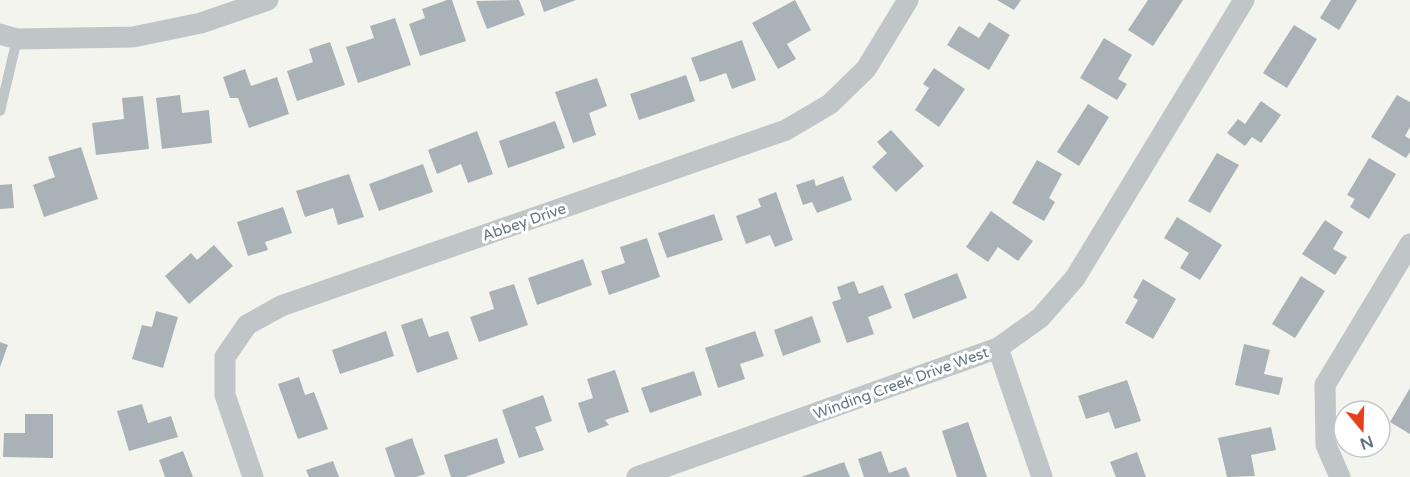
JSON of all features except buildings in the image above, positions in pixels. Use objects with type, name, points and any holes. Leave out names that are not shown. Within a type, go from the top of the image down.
[{"type":"street","points":[[8,37],[133,37],[201,23],[268,0]]},
{"type":"street","name":"Abbey Drive","points":[[253,477],[225,395],[225,357],[247,325],[281,306],[786,130],[830,104],[866,69],[908,0]]},
{"type":"street","name":"Winding Creek Drive West","points":[[637,477],[998,348],[1040,318],[1075,278],[1244,0]]},
{"type":"street","points":[[1340,477],[1326,445],[1325,385],[1410,244]]},
{"type":"street","points":[[998,348],[1042,477]]},
{"type":"lane","points":[[0,111],[8,37]]}]
